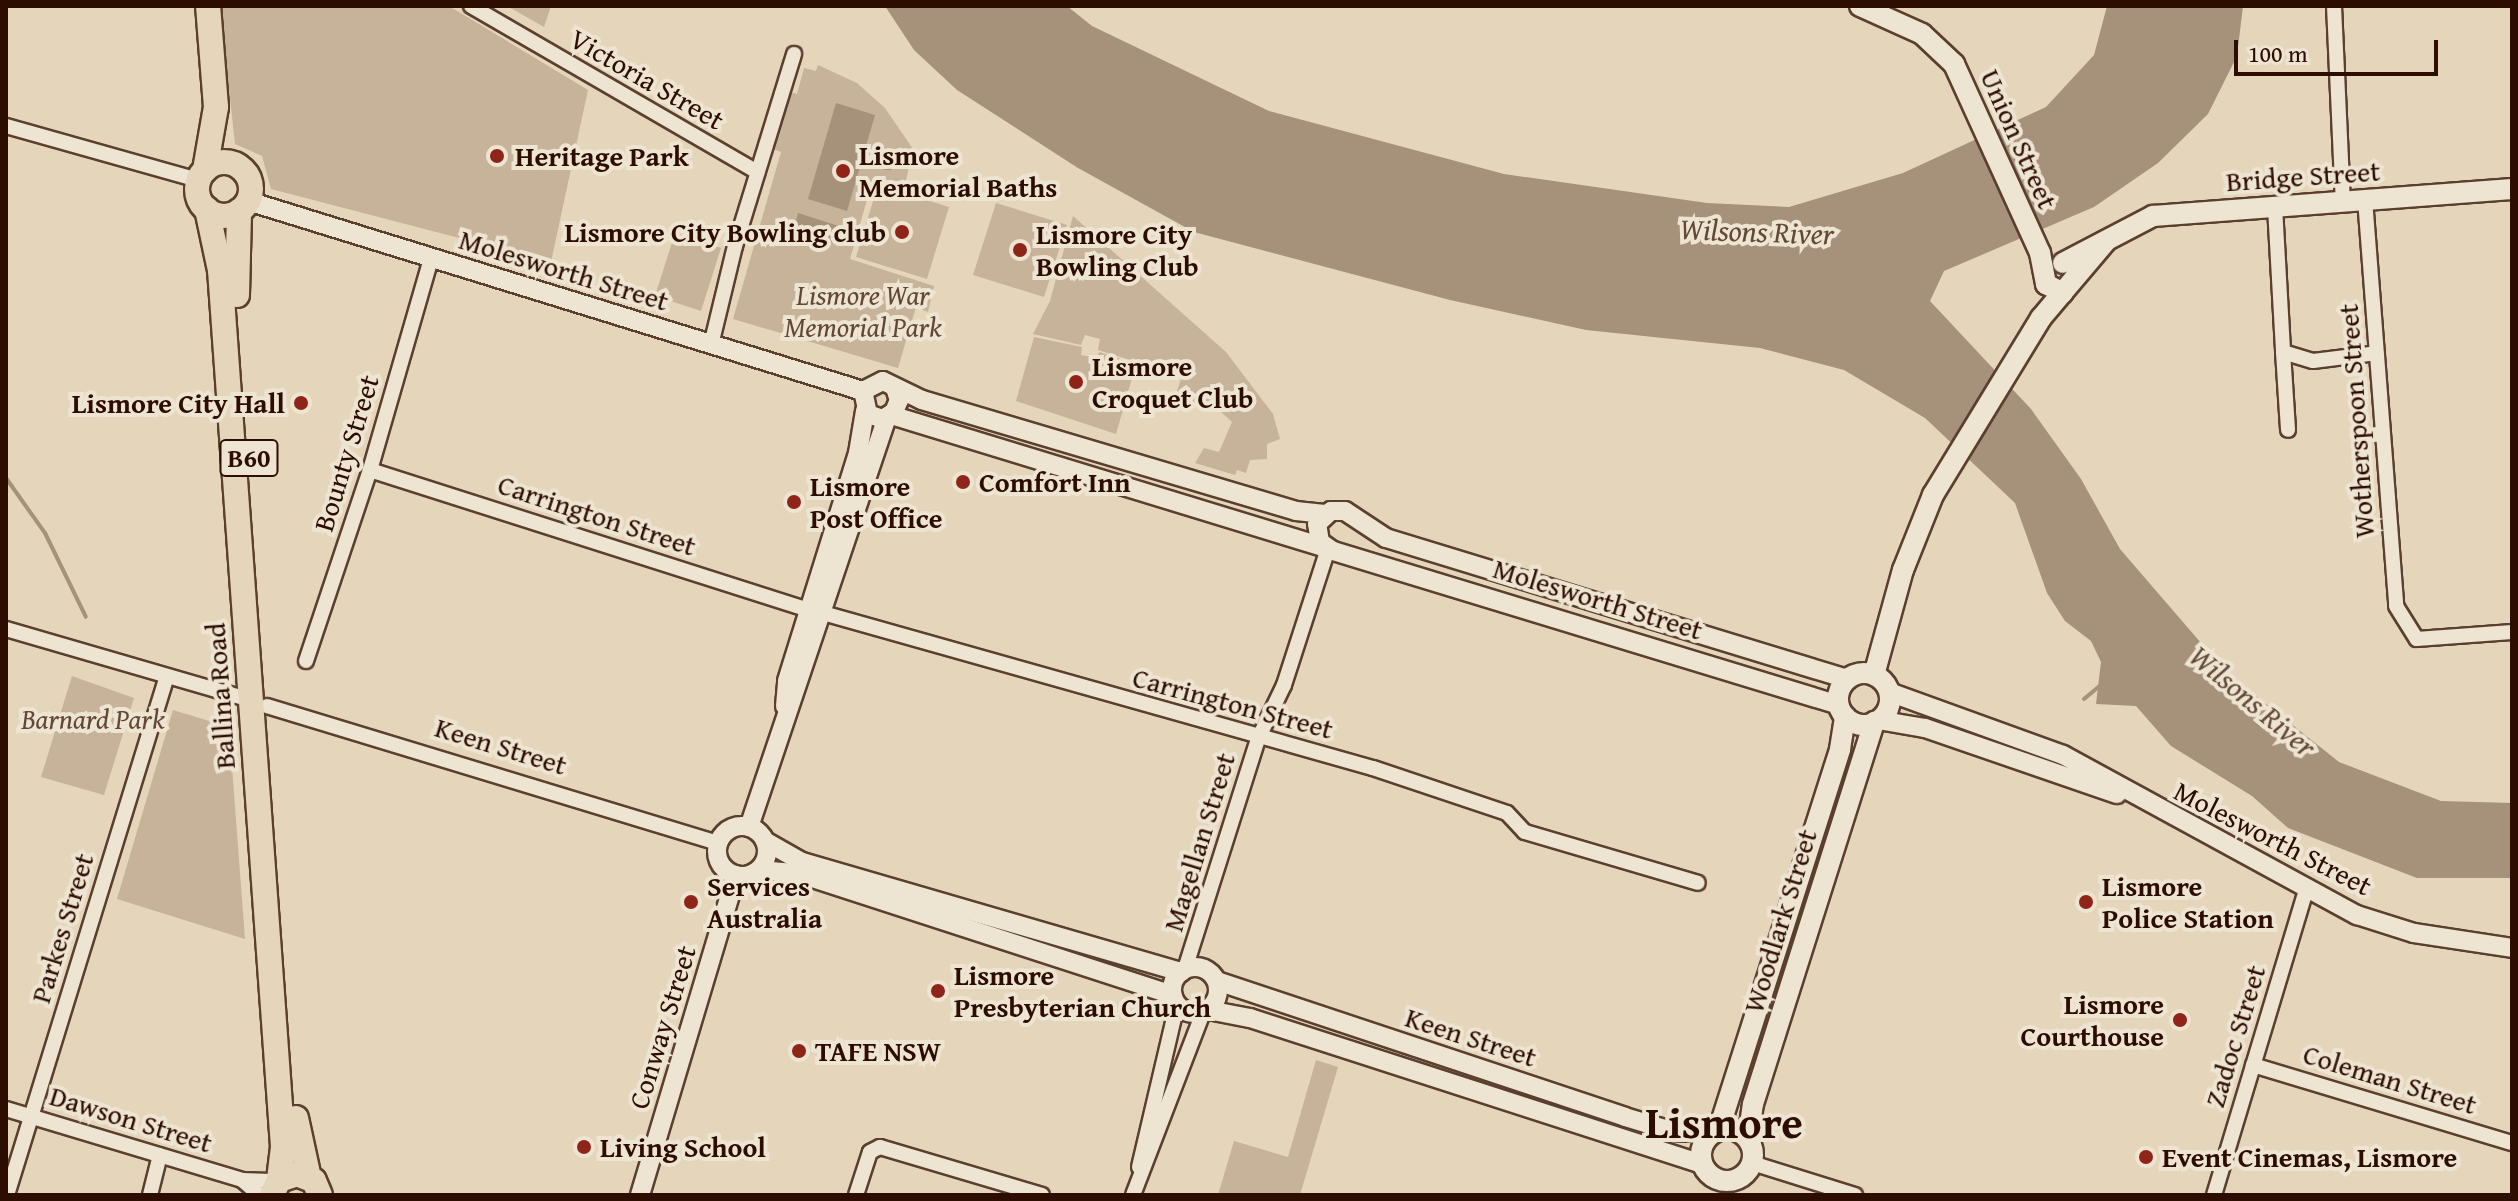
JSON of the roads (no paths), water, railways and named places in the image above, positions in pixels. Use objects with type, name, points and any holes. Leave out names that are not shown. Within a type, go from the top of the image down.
[{"type":"main road","name":"B60","points":[[207,209],[198,196],[216,107],[208,6]]},
{"type":"main road","name":"Union Street","points":[[1860,6],[1922,34],[1963,80],[2055,274]]},
{"type":"main road","name":"B60","points":[[216,107],[240,168],[249,179],[243,206]]},
{"type":"main road","points":[[202,175],[218,162],[240,168]]},
{"type":"main road","name":"Bridge Street","points":[[1874,675],[1893,608],[1933,495],[2041,318],[2055,274],[2106,241],[2153,216],[2512,189]]},
{"type":"main road","points":[[207,209],[226,215],[243,206]]},
{"type":"main road","name":"Ballina Road","points":[[243,206],[237,292],[283,1147],[272,1188]]},
{"type":"main road","name":"Ballina Road","points":[[207,209],[220,270],[297,1129],[315,1186]]},
{"type":"main road","points":[[1874,675],[1889,692],[1888,708],[1876,721],[1860,724],[1842,711],[1847,679],[1874,675]]},
{"type":"main road","name":"Woodlark Street","points":[[1715,1131],[1835,764],[1842,711]]},
{"type":"main road","name":"Woodlark Street","points":[[1748,1139],[1753,1104],[1876,721]]},
{"type":"main road","points":[[1703,1195],[1701,1147],[1715,1131],[1735,1129],[1748,1139],[1752,1163],[1734,1187],[1704,1167]]},
{"type":"main road","name":"B60","points":[[272,1188],[297,1174],[315,1186]]},
{"type":"street","name":"Victoria Street","points":[[471,6],[757,172]]},
{"type":"street","points":[[2334,6],[2343,201]]},
{"type":"street","points":[[711,345],[757,172],[794,54]]},
{"type":"street","points":[[6,126],[202,175]]},
{"type":"street","name":"Wotherspoon Street","points":[[2365,199],[2396,606],[2412,635],[2438,640],[2512,632]]},
{"type":"street","name":"Molesworth Street","points":[[243,206],[431,258],[863,391]]},
{"type":"street","points":[[2275,207],[2288,430]]},
{"type":"street","name":"Bounty Street","points":[[306,661],[370,470],[431,258]]},
{"type":"street","points":[[2283,352],[2313,361],[2377,353]]},
{"type":"street","points":[[749,827],[783,721],[802,682],[816,612],[858,453],[865,411],[863,391],[878,381],[1296,511],[1325,514],[1345,511],[1357,522],[1355,542],[1330,549],[1316,531],[1325,514]]},
{"type":"street","points":[[783,721],[787,681],[889,416],[899,400],[895,388]]},
{"type":"street","points":[[865,411],[875,418],[889,416]]},
{"type":"street","name":"Molesworth Street","points":[[889,416],[1330,549],[1842,711]]},
{"type":"street","name":"Carrington Street","points":[[370,470],[816,612],[1258,739],[1373,768],[1507,813],[1525,832],[1698,883]]},
{"type":"street","name":"Molesworth Street","points":[[1357,522],[1397,541],[1847,679]]},
{"type":"street","name":"Magellan Street","points":[[1183,970],[1258,739],[1284,685],[1330,549]]},
{"type":"street","name":"Keen Street","points":[[6,629],[718,843]]},
{"type":"street","name":"Parkes Street","points":[[7,1195],[167,676]]},
{"type":"street","name":"Molesworth Street","points":[[1889,692],[2042,745],[2306,891],[2414,933],[2512,948]]},
{"type":"street","name":"Molesworth Street","points":[[1876,721],[1925,728],[2150,805]]},
{"type":"street","points":[[1133,1195],[1205,1011],[1217,1000],[1217,981],[1199,967],[1183,970],[802,862],[765,841],[749,827],[734,827],[718,843],[722,866],[736,875],[759,870],[797,873],[1205,1011]]},
{"type":"street","points":[[759,870],[767,856],[765,841]]},
{"type":"street","name":"Conway Street","points":[[640,1195],[736,875]]},
{"type":"street","name":"Zadoc Street","points":[[2214,1195],[2306,891]]},
{"type":"street","points":[[1138,1179],[1142,1140],[1183,970]]},
{"type":"street","name":"Keen Street","points":[[1217,981],[1671,1131],[1715,1131]]},
{"type":"street","name":"Keen Street","points":[[1205,1011],[1250,1018],[1704,1167]]},
{"type":"street","name":"Coleman Street","points":[[2253,1065],[2512,1143]]},
{"type":"street","name":"Dawson Street","points":[[6,1109],[272,1188]]},
{"type":"street","points":[[856,1195],[870,1152],[880,1147],[1042,1195]]},
{"type":"street","points":[[150,1195],[160,1155]]},
{"type":"street","points":[[1752,1163],[1855,1195]]},
{"type":"street","name":"Dawson Street","points":[[242,1180],[272,1188]]},
{"type":"water","name":"Wilsons River","points":[[885,6],[1067,6],[1092,26],[1269,111],[1504,174],[1707,203],[1789,207],[1903,173],[2046,107],[2094,55],[2107,6],[2243,6],[2237,56],[2208,114],[2158,163],[2094,207],[1944,271],[1930,301],[2031,409],[2081,479],[2120,549],[2226,672],[2339,762],[2441,801],[2512,803],[2512,878],[2417,878],[2288,828],[2252,796],[2171,746],[2136,706],[2096,704],[2101,662],[2091,641],[2065,621],[2047,593],[2015,503],[1925,418],[1844,370],[1760,348],[1586,330],[1450,300],[1194,232],[1078,168],[957,90],[914,50]]},
{"type":"water","name":"Lismore Memorial Baths","points":[[836,103],[875,115],[847,211],[808,199]]},
{"type":"water","name":"Lismore Memorial Baths","points":[[888,148],[896,151],[899,159],[896,167],[888,170],[880,167],[877,159],[880,151]]},
{"type":"water","name":"Lismore Memorial Baths","points":[[798,213],[848,229],[844,246],[794,230]]},
{"type":"waterway","points":[[6,478],[45,533],[86,617]]},
{"type":"waterway","points":[[2084,699],[2103,683]]},
{"type":"place","name":"Heritage Park","points":[[497,156]]},
{"type":"place","name":"Lismore Memorial Baths","points":[[843,171]]},
{"type":"place","name":"Lismore City Bowling club","points":[[902,232]]},
{"type":"place","name":"Lismore City Bowling Club","points":[[1020,250]]},
{"type":"place","name":"Lismore Croquet Club","points":[[1076,382]]},
{"type":"place","name":"Lismore City Hall","points":[[301,403]]},
{"type":"place","name":"Comfort Inn","points":[[963,482]]},
{"type":"place","name":"Lismore Post Office","points":[[794,502]]},
{"type":"place","name":"Services Australia","points":[[691,902]]},
{"type":"place","name":"Lismore Police Station","points":[[2086,902]]},
{"type":"place","name":"Lismore Presbyterian Church","points":[[938,991]]},
{"type":"place","name":"Lismore Courthouse","points":[[2180,1020]]},
{"type":"place","name":"TAFE NSW","points":[[799,1051]]},
{"type":"place","name":"Living School","points":[[584,1147]]},
{"type":"place","name":"Event Cinemas, Lismore","points":[[2146,1157]]},
{"type":"district","name":"Lismore","points":[[1724,1122]]},
{"type":"park label","name":"Lismore War Memorial Park","points":[[863,311]]},
{"type":"park label","name":"Barnard Park","points":[[93,719]]}]
